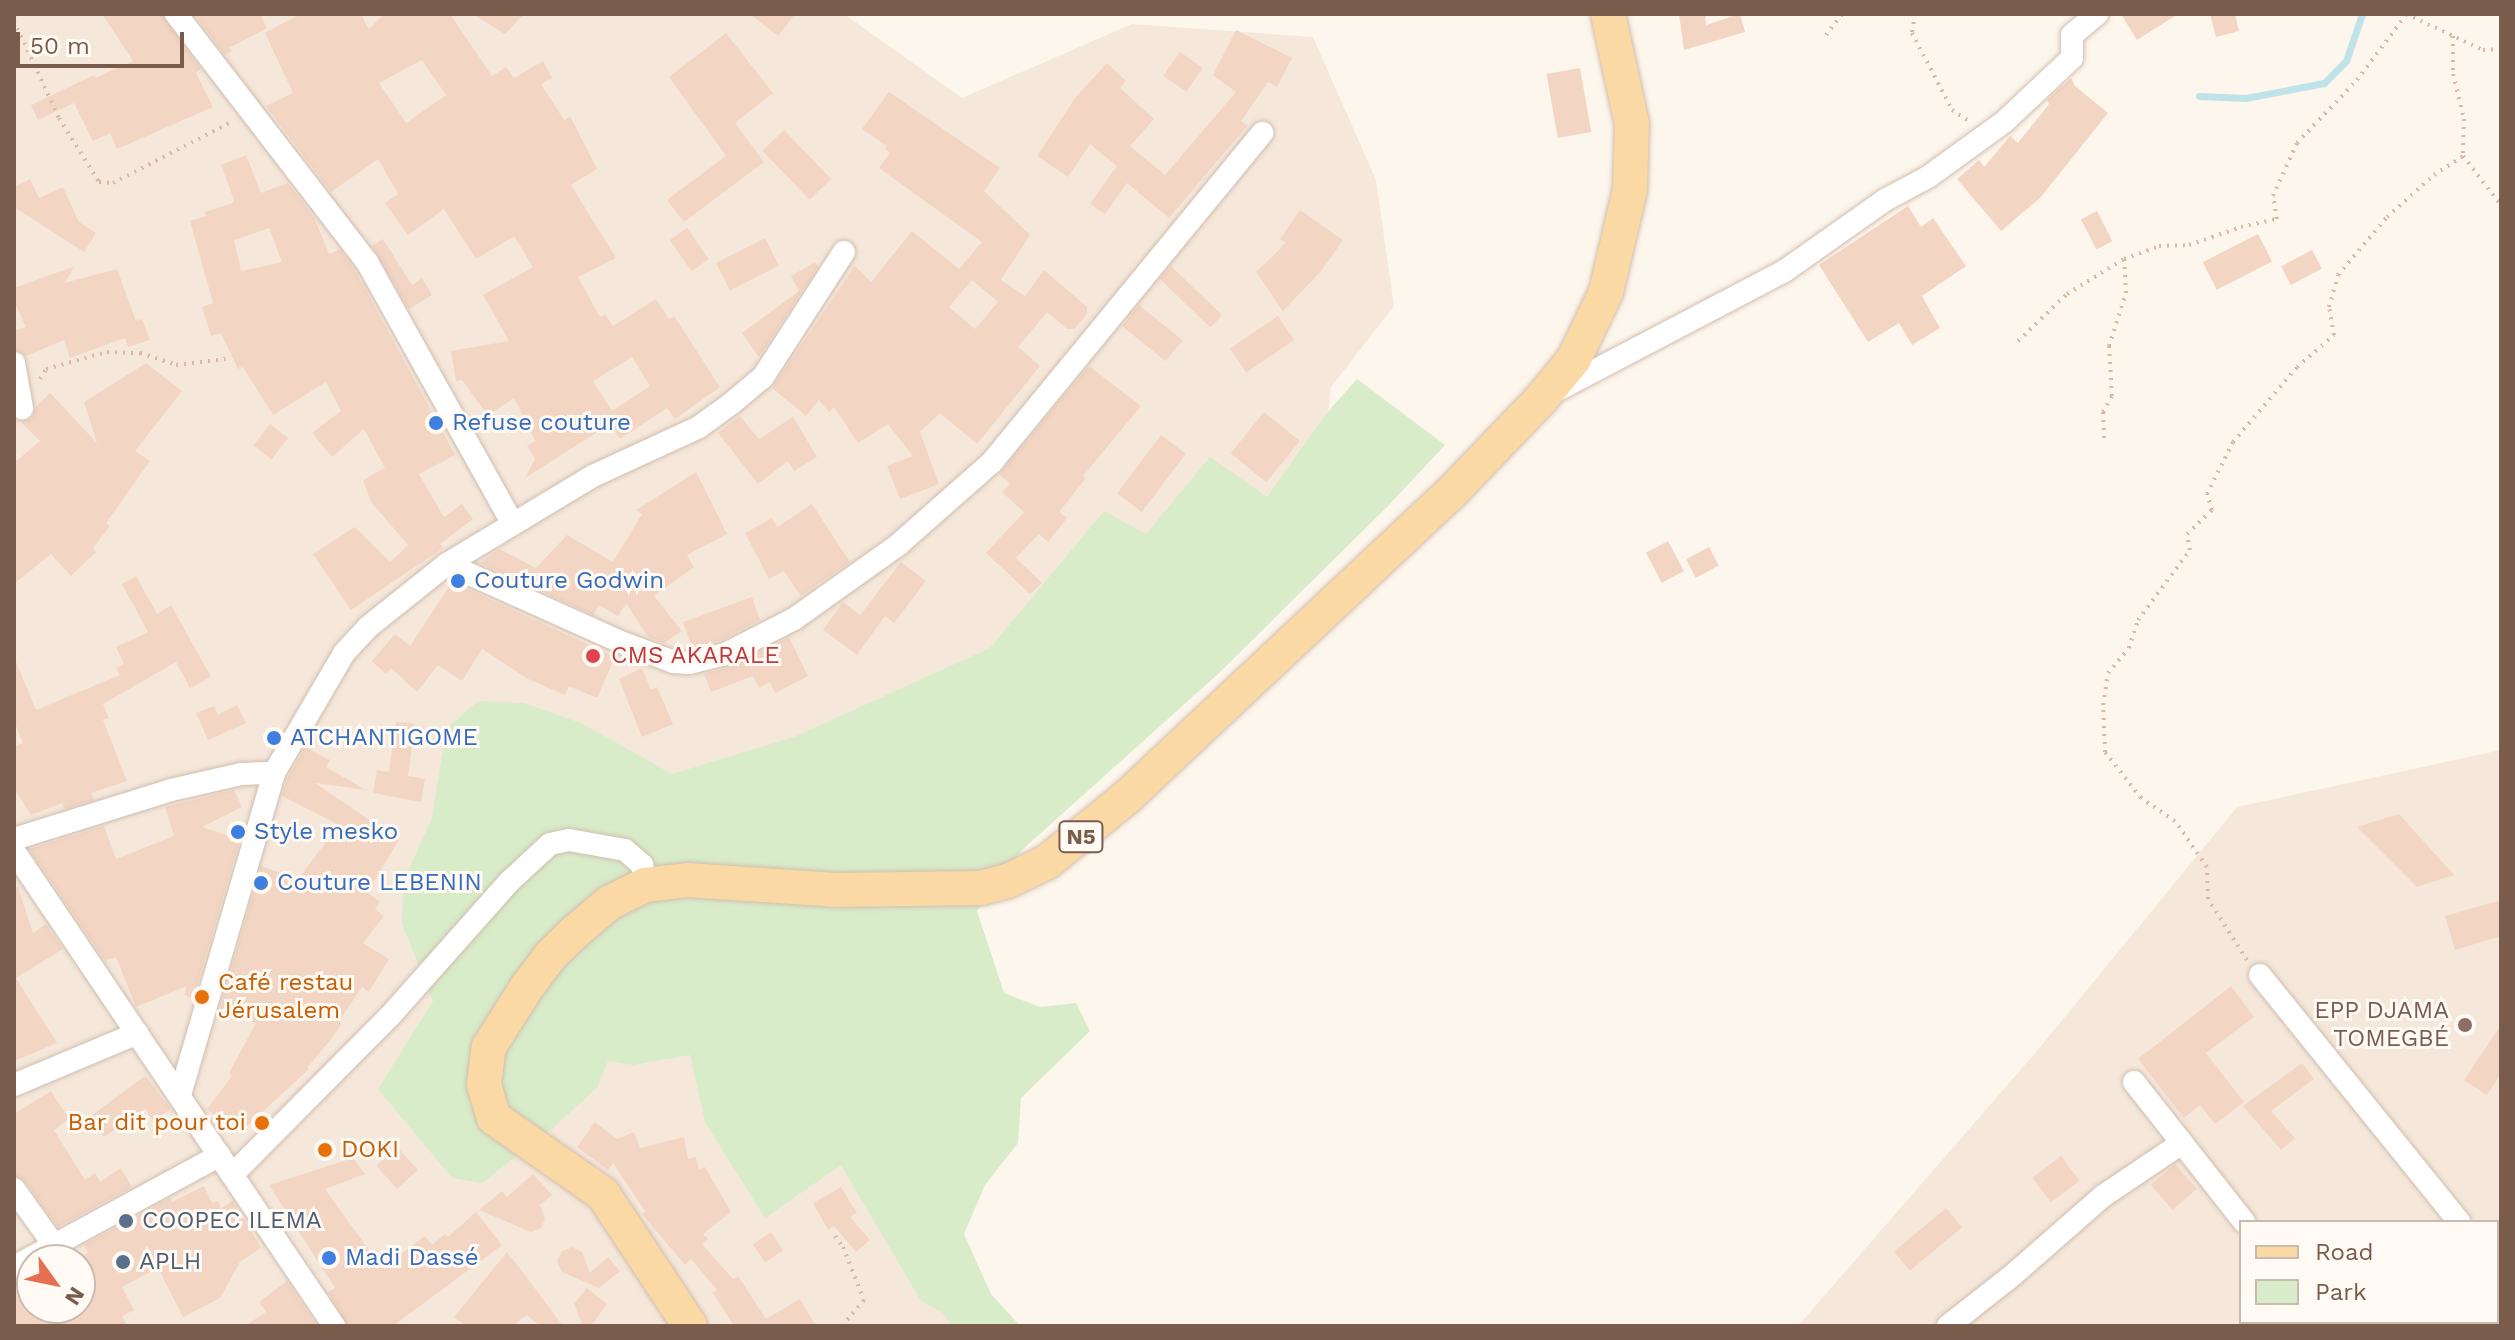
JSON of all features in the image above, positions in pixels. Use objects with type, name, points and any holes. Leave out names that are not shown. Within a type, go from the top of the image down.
[{"type":"main road","name":"N5","points":[[690,1326],[603,1194],[494,1118],[484,1085],[489,1047],[544,963],[609,903],[645,885],[687,880],[904,892],[981,888],[1029,872],[1074,843],[1127,797],[1376,565],[1542,398],[1574,359],[1590,328],[1622,238],[1630,190],[1632,124],[1608,14]]},
{"type":"street","points":[[176,14],[367,262],[512,523]]},
{"type":"street","points":[[1542,398],[1783,272],[1885,200],[1928,177],[2004,122],[2072,58],[2072,35],[2097,14]]},
{"type":"street","points":[[447,564],[618,641],[674,662],[689,663],[725,654],[794,619],[898,545],[992,462],[1262,133]]},
{"type":"street","points":[[180,1095],[274,773],[344,653],[368,627],[447,564],[593,476],[699,427],[732,403],[763,377],[844,252]]},
{"type":"street","points":[[14,363],[22,408]]},
{"type":"street","points":[[14,839],[171,790],[241,774],[274,773]]},
{"type":"street","points":[[232,1175],[390,1016],[510,881],[550,844],[569,840],[625,850],[642,865],[645,885]]},
{"type":"street","points":[[14,851],[334,1326]]},
{"type":"street","points":[[2260,975],[2457,1220]]},
{"type":"street","points":[[14,1085],[138,1033]]},
{"type":"street","points":[[2134,1082],[2242,1220]]},
{"type":"street","points":[[1948,1326],[2014,1274],[2103,1196],[2182,1143]]},
{"type":"street","points":[[56,1244],[220,1155]]},
{"type":"street","points":[[14,1189],[53,1244]]},
{"type":"path","points":[[1826,35],[1842,14]]},
{"type":"path","points":[[1915,14],[1912,33],[1952,110],[1968,121],[2004,122]]},
{"type":"path","points":[[2018,341],[2067,294],[2124,259],[2159,246],[2189,245],[2241,227],[2277,219],[2273,196],[2297,143],[2357,80],[2406,14],[2483,50],[2501,49]]},
{"type":"path","points":[[14,21],[59,118],[99,182],[113,183],[251,113]]},
{"type":"path","points":[[2453,36],[2453,74],[2464,119],[2463,156],[2501,205]]},
{"type":"path","points":[[2260,975],[2226,930],[2208,899],[2207,867],[2175,821],[2141,798],[2105,752],[2103,705],[2108,673],[2129,648],[2138,620],[2190,550],[2187,534],[2212,510],[2207,494],[2233,442],[2297,367],[2334,335],[2329,307],[2338,275],[2387,217],[2434,175],[2463,156]]},
{"type":"path","points":[[2104,438],[2103,412],[2112,396],[2109,346],[2126,293],[2124,259]]},
{"type":"path","points":[[22,408],[46,369],[107,352],[140,353],[176,365],[226,359]]},
{"type":"path","points":[[835,1236],[843,1247],[864,1300],[842,1326]]},
{"type":"shaded area","points":[[14,14],[844,14],[962,98],[1132,24],[1313,37],[1376,180],[1394,306],[1331,387],[1319,493],[698,1018],[999,1326],[14,1326]]},
{"type":"shaded area","points":[[2501,750],[2501,1326],[1798,1326],[2036,1052],[2237,807]]},
{"type":"green space","points":[[1357,379],[1445,445],[1388,506],[1219,673],[1022,850],[977,911],[1004,993],[1040,1007],[1076,1003],[1090,1031],[1021,1098],[1018,1143],[985,1185],[964,1234],[991,1294],[1020,1326],[952,1326],[943,1313],[921,1301],[841,1165],[765,1218],[705,1122],[690,1055],[633,1065],[608,1061],[597,1088],[555,1126],[482,1183],[452,1178],[378,1089],[433,1001],[402,924],[403,882],[432,818],[446,729],[478,701],[524,703],[581,723],[672,774],[794,737],[990,648],[1104,511],[1146,534],[1210,457],[1267,497],[1326,414]]},
{"type":"building","points":[[102,14],[162,14],[201,69],[196,73],[213,107],[117,149],[110,133],[93,141],[74,103],[38,120],[31,105],[94,75],[96,78],[133,61]]},
{"type":"building","points":[[194,14],[260,14],[267,28],[229,48],[232,51],[225,55]]},
{"type":"building","points":[[300,14],[361,14],[369,29],[384,14],[450,14],[492,76],[506,67],[514,78],[543,61],[552,78],[541,84],[564,120],[570,116],[597,169],[571,185],[616,258],[578,277],[600,317],[605,314],[613,326],[656,299],[669,319],[674,316],[720,387],[675,419],[667,408],[620,439],[610,424],[525,478],[535,459],[527,446],[535,441],[514,398],[488,416],[462,380],[456,381],[451,351],[509,341],[483,295],[533,267],[514,236],[476,259],[444,209],[408,235],[385,203],[398,194],[378,159],[331,192],[266,106],[293,93],[265,33]],"holes":[[[422,60],[446,95],[406,123],[379,83]],[[632,357],[650,386],[612,411],[593,381]]]},
{"type":"building","points":[[472,14],[524,14],[505,34]]},
{"type":"building","points":[[750,14],[795,14],[778,36]]},
{"type":"building","points":[[1679,14],[1705,14],[1706,25],[1740,14],[1745,32],[1684,50]]},
{"type":"building","points":[[2121,14],[2178,14],[2137,40]]},
{"type":"building","points":[[2210,14],[2235,14],[2239,31],[2216,37]]},
{"type":"building","points":[[1236,30],[1292,58],[1277,87],[1268,82],[1241,121],[1247,126],[1169,218],[1127,183],[1105,214],[1090,204],[1117,166],[1090,144],[1068,177],[1037,156],[1075,98],[1107,63],[1126,81],[1120,88],[1154,119],[1130,146],[1165,175],[1236,92],[1213,75]]},
{"type":"building","points":[[726,33],[773,93],[735,123],[764,162],[684,222],[667,200],[726,156],[669,77]]},
{"type":"building","points":[[1180,52],[1203,68],[1186,92],[1163,76]]},
{"type":"building","points":[[1580,68],[1591,132],[1558,138],[1547,74]]},
{"type":"building","points":[[2071,78],[2075,86],[2108,113],[2040,198],[2001,231],[1957,179],[1979,160],[1984,167],[2010,136],[2018,143],[2049,104],[2047,100]]},
{"type":"building","points":[[889,92],[1000,168],[984,191],[1030,235],[1001,280],[1025,296],[1044,270],[1087,307],[1087,314],[1074,329],[1067,329],[1047,312],[1018,347],[1040,366],[977,444],[940,413],[920,432],[939,484],[900,499],[887,466],[913,456],[888,424],[858,443],[834,407],[829,412],[819,400],[806,416],[772,388],[855,266],[871,282],[912,231],[959,269],[982,242],[879,168],[890,153],[885,149],[887,146],[862,129]],"holes":[[[972,280],[998,302],[975,329],[949,307]]]},
{"type":"building","points":[[784,130],[831,179],[810,200],[762,151]]},
{"type":"building","points":[[246,155],[261,193],[288,183],[314,217],[329,254],[340,249],[355,270],[455,455],[419,474],[444,517],[462,504],[473,519],[440,544],[443,548],[351,610],[313,554],[355,527],[390,562],[408,545],[371,502],[363,480],[385,468],[364,429],[332,457],[312,433],[341,411],[326,382],[273,415],[243,367],[238,369],[221,333],[211,336],[202,307],[213,303],[190,221],[234,200],[221,165]],"holes":[[[269,228],[282,262],[241,271],[234,240]]]},
{"type":"building","points":[[30,179],[39,198],[63,187],[79,222],[96,233],[84,252],[14,207],[14,187]]},
{"type":"building","points":[[1908,206],[1921,227],[1933,218],[1966,266],[1922,296],[1940,328],[1912,345],[1899,323],[1868,342],[1819,265]]},
{"type":"building","points":[[1300,210],[1343,240],[1322,270],[1283,311],[1256,272],[1286,243],[1280,239]]},
{"type":"building","points":[[2097,211],[2112,241],[2096,249],[2081,219]]},
{"type":"building","points":[[687,228],[709,259],[692,271],[670,240]]},
{"type":"building","points":[[2258,234],[2272,262],[2217,290],[2203,262]]},
{"type":"building","points":[[765,238],[779,266],[730,291],[716,263]]},
{"type":"building","points":[[383,239],[412,285],[422,278],[432,295],[409,309],[372,246]]},
{"type":"building","points":[[2312,250],[2322,269],[2291,285],[2281,266]]},
{"type":"building","points":[[815,262],[818,267],[759,357],[742,333],[799,291],[791,276]]},
{"type":"building","points":[[75,266],[64,283],[117,269],[136,321],[142,319],[150,340],[128,347],[125,338],[70,358],[64,340],[26,356],[14,349],[14,331],[26,327],[14,301],[14,288]]},
{"type":"building","points":[[1171,266],[1222,315],[1210,328],[1159,278]]},
{"type":"building","points":[[1139,305],[1183,340],[1166,361],[1122,326]]},
{"type":"building","points":[[1278,316],[1294,340],[1246,372],[1230,348]]},
{"type":"building","points":[[146,363],[182,391],[135,451],[150,461],[106,523],[110,526],[93,548],[96,552],[71,576],[51,554],[14,584],[14,463],[40,441],[21,422],[32,418],[36,407],[50,393],[97,443],[84,402]]},
{"type":"building","points":[[1089,366],[1141,406],[1083,476],[1086,478],[1059,512],[1067,518],[1048,542],[1039,534],[1016,558],[1042,583],[1030,594],[986,553],[1024,512],[1002,492],[1010,484],[999,474]]},
{"type":"building","points":[[1264,412],[1300,441],[1266,482],[1231,453]]},
{"type":"building","points":[[740,416],[759,439],[793,417],[817,457],[794,471],[788,461],[758,484],[718,433]]},
{"type":"building","points":[[270,424],[288,438],[272,459],[253,445]]},
{"type":"building","points":[[1161,435],[1186,454],[1142,512],[1117,493]]},
{"type":"building","points":[[696,472],[727,534],[687,555],[694,567],[654,596],[682,631],[664,643],[648,637],[626,603],[618,616],[599,605],[593,615],[480,563],[499,549],[536,568],[567,535],[613,562],[642,514],[636,510]]},
{"type":"building","points":[[812,504],[850,562],[801,596],[784,571],[769,579],[745,533],[772,518],[777,527]]},
{"type":"building","points":[[1668,541],[1684,571],[1662,583],[1646,553]]},
{"type":"building","points":[[1709,547],[1719,566],[1696,578],[1686,559]]},
{"type":"building","points":[[901,562],[926,581],[894,623],[885,616],[857,655],[823,630],[843,602],[860,615]]},
{"type":"building","points":[[136,576],[157,614],[171,605],[211,677],[190,688],[176,662],[103,704],[109,718],[103,720],[127,781],[91,793],[94,800],[65,809],[62,803],[31,815],[14,788],[14,746],[23,743],[14,721],[14,657],[36,710],[120,675],[116,668],[124,664],[116,647],[148,632],[122,584]]},
{"type":"building","points":[[452,582],[615,657],[597,698],[569,686],[565,695],[528,679],[482,649],[462,681],[438,665],[417,692],[391,668],[386,674],[372,661],[395,634],[410,646]]},
{"type":"building","points":[[752,597],[760,620],[720,641],[692,648],[683,622]]},
{"type":"building","points":[[789,637],[808,676],[775,693],[770,682],[759,688],[753,676],[711,692],[704,674],[731,667]]},
{"type":"building","points":[[642,668],[651,690],[657,687],[673,724],[642,737],[619,679]]},
{"type":"building","points":[[237,705],[246,723],[208,740],[196,713],[214,706],[218,715]]},
{"type":"building","points":[[396,722],[415,724],[408,776],[425,779],[421,802],[373,793],[377,770],[389,772]]},
{"type":"building","points":[[305,747],[330,760],[326,767],[366,790],[315,783],[399,840],[367,892],[380,902],[375,909],[384,916],[363,943],[389,959],[369,992],[362,987],[339,1021],[342,1023],[309,1069],[243,1130],[232,1118],[227,1124],[207,1109],[232,1076],[229,1073],[256,1023],[220,1009],[261,866],[298,879],[339,825],[282,796],[287,779]]},
{"type":"building","points":[[234,790],[242,807],[202,827],[240,840],[193,999],[184,995],[187,986],[136,1007],[116,957],[105,961],[29,849],[104,826],[116,859],[174,836],[165,807]]},
{"type":"building","points":[[2399,814],[2454,875],[2417,887],[2357,827]]},
{"type":"building","points":[[14,887],[18,887],[33,933],[46,924],[63,949],[16,978],[57,1043],[14,1061]]},
{"type":"building","points":[[2501,900],[2501,936],[2455,950],[2445,916]]},
{"type":"building","points":[[2231,986],[2254,1017],[2206,1053],[2244,1102],[2215,1124],[2200,1105],[2184,1118],[2138,1059]]},
{"type":"building","points":[[2501,1025],[2501,1074],[2487,1095],[2464,1080]]},
{"type":"building","points":[[2302,1063],[2314,1079],[2271,1111],[2295,1138],[2281,1150],[2243,1106]]},
{"type":"building","points":[[145,1076],[171,1109],[153,1121],[146,1109],[104,1137],[91,1116]]},
{"type":"building","points":[[51,1091],[69,1119],[54,1130],[85,1180],[95,1173],[100,1182],[121,1168],[132,1187],[58,1227],[25,1181],[14,1175],[14,1114]]},
{"type":"building","points":[[595,1122],[617,1139],[634,1132],[640,1148],[684,1137],[688,1159],[696,1157],[699,1170],[705,1167],[731,1212],[703,1234],[708,1239],[702,1244],[733,1279],[738,1276],[766,1319],[800,1299],[816,1326],[734,1326],[713,1293],[717,1290],[691,1259],[685,1265],[642,1214],[645,1211],[613,1163],[608,1170],[577,1147]]},
{"type":"building","points":[[397,1147],[418,1170],[397,1189],[376,1166]]},
{"type":"building","points":[[2061,1156],[2080,1181],[2051,1202],[2032,1178]]},
{"type":"building","points":[[353,1158],[365,1174],[325,1189],[382,1268],[425,1236],[432,1245],[445,1234],[448,1237],[476,1212],[502,1245],[393,1326],[348,1326],[328,1292],[335,1288],[269,1185]]},
{"type":"building","points":[[2175,1164],[2197,1189],[2172,1210],[2151,1185]]},
{"type":"building","points":[[533,1174],[552,1195],[540,1205],[545,1219],[541,1228],[531,1232],[479,1210],[502,1191],[507,1197]]},
{"type":"building","points":[[204,1186],[212,1203],[218,1201],[221,1208],[233,1201],[261,1248],[240,1262],[220,1298],[183,1317],[158,1268],[122,1287],[134,1310],[122,1316],[127,1326],[14,1326],[16,1283],[16,1324],[96,1324],[96,1244],[86,1244],[170,1198],[172,1202]]},
{"type":"building","points":[[841,1187],[857,1213],[850,1217],[870,1240],[856,1252],[834,1226],[828,1230],[813,1203]]},
{"type":"building","points":[[1946,1208],[1962,1227],[1910,1271],[1894,1252]]},
{"type":"building","points":[[771,1232],[783,1250],[765,1263],[753,1244]]},
{"type":"building","points":[[572,1247],[582,1252],[590,1273],[608,1257],[620,1271],[599,1288],[562,1272],[557,1261],[562,1251]]},
{"type":"building","points":[[507,1252],[563,1326],[540,1326],[527,1315],[512,1326],[466,1326],[454,1317]]},
{"type":"building","points":[[287,1281],[317,1326],[245,1326],[266,1312],[259,1302]]},
{"type":"building","points":[[587,1288],[607,1304],[591,1326],[583,1326],[574,1304]]},
{"type":"waterway","points":[[2199,96],[2246,98],[2324,83],[2346,61],[2362,14]]},
{"type":"place","name":"Refuse couture","points":[[436,423]]},
{"type":"place","name":"Couture Godwin","points":[[458,581]]},
{"type":"place","name":"CMS AKARALE","points":[[593,656]]},
{"type":"place","name":"ATCHANTIGOME","points":[[274,738]]},
{"type":"place","name":"Style mesko","points":[[238,832]]},
{"type":"place","name":"Couture LEBENIN","points":[[261,883]]},
{"type":"place","name":"Café restau Jérusalem","points":[[202,997]]},
{"type":"place","name":"EPP DJAMA TOMEGBÉ","points":[[2465,1025]]},
{"type":"place","name":"Bar dit pour toi","points":[[262,1123]]},
{"type":"place","name":"DOKI","points":[[325,1150]]},
{"type":"place","name":"COOPEC ILEMA","points":[[126,1221]]},
{"type":"place","name":"Madi Dassé","points":[[329,1258]]},
{"type":"place","name":"APLH","points":[[123,1262]]}]
